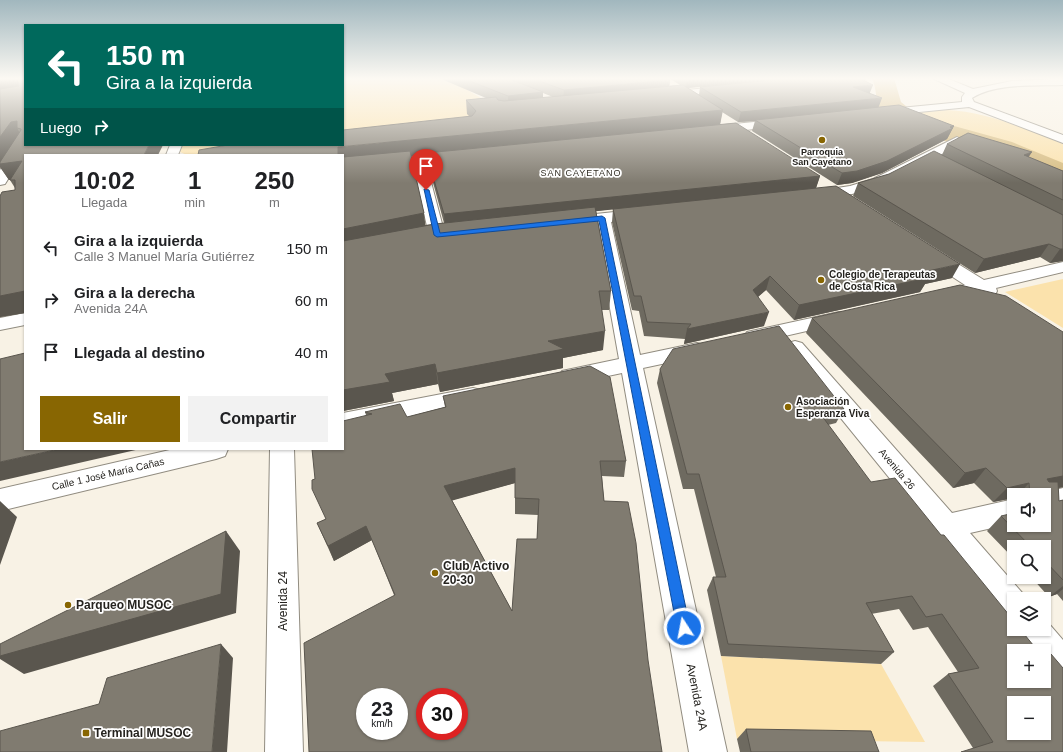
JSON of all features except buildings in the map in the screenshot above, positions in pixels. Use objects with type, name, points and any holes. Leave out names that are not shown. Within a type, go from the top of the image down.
[{"type":"street","points":[[867,114],[877,113]]},
{"type":"street","points":[[1004,113],[1063,139]]},
{"type":"street","points":[[716,115],[756,141]]},
{"type":"street","points":[[705,131],[798,121]]},
{"type":"street","points":[[1048,133],[1063,132]]},
{"type":"street","points":[[805,196],[864,188],[957,141]]},
{"type":"street","points":[[0,181],[24,143]]},
{"type":"street","points":[[344,168],[467,156]]},
{"type":"street","points":[[928,156],[942,163]]},
{"type":"street","points":[[419,160],[437,235]]},
{"type":"street","points":[[816,180],[856,206]]},
{"type":"street","points":[[555,223],[656,212]]},
{"type":"street","name":"Avenida 24A","points":[[602,218],[708,752]]},
{"type":"street","points":[[421,238],[452,234]]},
{"type":"street","points":[[921,248],[1000,299]]},
{"type":"street","points":[[927,299],[1063,267]]},
{"type":"street","points":[[736,341],[858,314]]},
{"type":"street","points":[[0,324],[24,319]]},
{"type":"street","name":"Avenida 26","points":[[781,331],[1007,599]]},
{"type":"street","points":[[553,380],[714,346]]},
{"type":"street","points":[[344,422],[491,392]]},
{"type":"street","name":"Calle 1 José María Cañas","points":[[0,500],[212,450]]},
{"type":"street","name":"Avenida 24","points":[[282,450],[284,752]]},
{"type":"street","points":[[1051,502],[1063,499]]},
{"type":"street","points":[[946,527],[1007,512]]},
{"type":"street","points":[[1038,636],[1063,665]]},
{"type":"shaded area","points":[[344,113],[496,113],[344,155],[338,154],[342,146],[344,146]]},
{"type":"shaded area","points":[[973,113],[1021,127],[1063,144],[1063,171],[1004,146],[929,125],[905,114]]},
{"type":"shaded area","points":[[181,146],[307,146],[264,154],[185,154],[180,152]]},
{"type":"shaded area","points":[[1063,279],[1063,328],[1005,292]]},
{"type":"shaded area","points":[[721,656],[881,664],[925,742],[737,739]]},
{"type":"waterway","points":[[900,113],[927,126],[1002,148],[1063,174]]},
{"type":"place","name":"Parroquia San Cayetano","points":[[822,140]]},
{"type":"place","name":"Colegio de Terapeutas de Costa Rica","points":[[821,280]]},
{"type":"place","name":"Asociación Esperanza Viva","points":[[788,407]]},
{"type":"place","name":"Club Activo 20-30","points":[[435,573]]},
{"type":"place","name":"Parqueo MUSOC","points":[[68,605]]},
{"type":"place","name":"Terminal MUSOC","points":[[86,733]]},
{"type":"district","name":"SAN CAYETANO","points":[[581,173]]},
{"type":"route","points":[[426,190],[437,235],[602,218],[684,628]]}]
